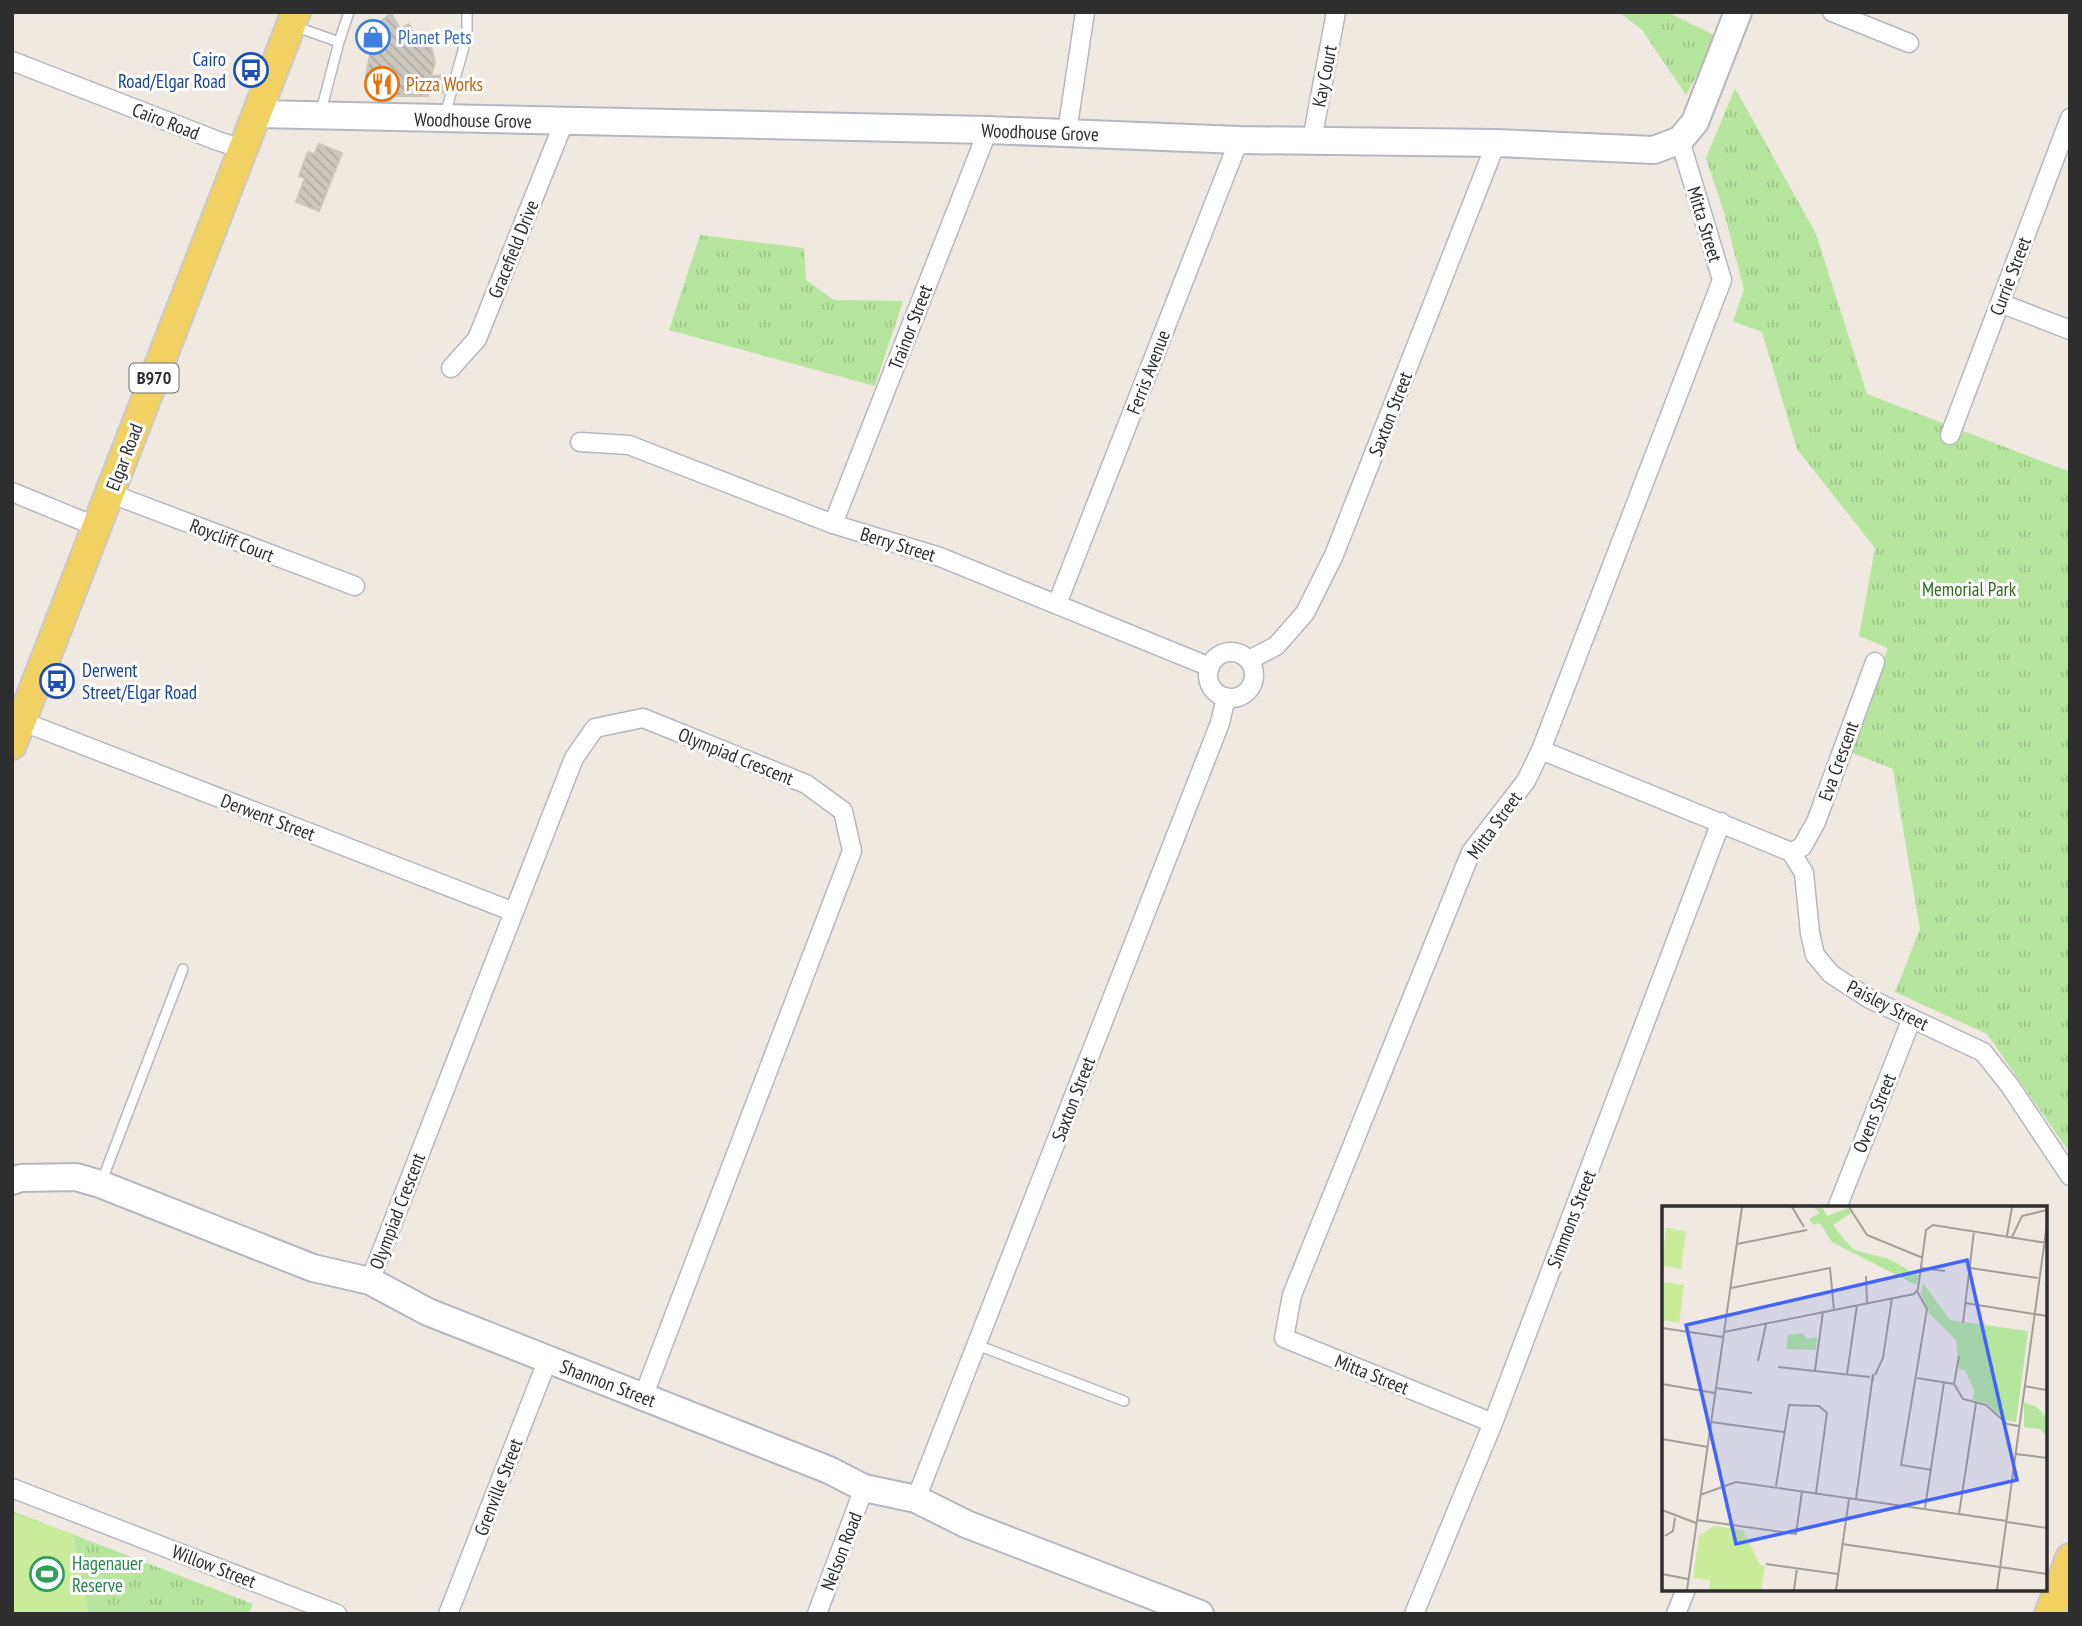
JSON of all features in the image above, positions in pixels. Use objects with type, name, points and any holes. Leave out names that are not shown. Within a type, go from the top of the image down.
[{"type":"main road","name":"Elgar Road","points":[[17,733],[294,19]]},
{"type":"main road","points":[[2049,1614],[2070,1558]]},
{"type":"street","points":[[1067,132],[1084,12]]},
{"type":"street","name":"Kay Court","points":[[1312,140],[1336,12]]},
{"type":"street","points":[[1680,140],[1695,122],[1738,12]]},
{"type":"street","points":[[1832,12],[1909,43]]},
{"type":"street","name":"Cairo Road","points":[[12,61],[243,149]]},
{"type":"street","name":"Woodhouse Grove","points":[[257,114],[1067,132],[1239,140],[1496,143],[1654,150],[1680,140]]},
{"type":"street","name":"Currie Street","points":[[1950,435],[2070,118]]},
{"type":"street","name":"Gracefield Drive","points":[[450,368],[477,338],[564,122]]},
{"type":"street","name":"Trainor Street","points":[[833,524],[988,130]]},
{"type":"street","name":"Ferris Avenue","points":[[1057,604],[1239,140]]},
{"type":"street","name":"Mitta Street","points":[[1493,1423],[1284,1338],[1292,1295],[1471,852],[1527,781],[1541,750],[1722,280],[1680,140]]},
{"type":"street","name":"Saxton Street","points":[[1249,660],[1276,646],[1305,613],[1334,555],[1496,143]]},
{"type":"street","points":[[2000,303],[2070,330]]},
{"type":"street","name":"Berry Street","points":[[580,442],[629,445],[833,524],[940,557],[1210,667]]},
{"type":"street","points":[[12,492],[97,527]]},
{"type":"street","name":"Roycliff Court","points":[[109,493],[355,586]]},
{"type":"street","points":[[1237,653],[1249,660],[1254,676],[1253,683],[1246,693],[1238,697],[1226,697],[1217,693],[1211,684],[1208,676],[1210,667],[1218,656],[1237,653]]},
{"type":"street","name":"Eva Crescent","points":[[1791,852],[1802,847],[1816,822],[1875,662]]},
{"type":"street","name":"Saxton Street","points":[[916,1499],[1220,723],[1226,697]]},
{"type":"street","name":"Olympiad Crescent","points":[[370,1281],[574,758],[595,728],[643,718],[806,784],[844,811],[852,851],[643,1396]]},
{"type":"street","name":"Derwent Street","points":[[17,733],[514,912]]},
{"type":"street","points":[[1541,750],[1791,852]]},
{"type":"street","name":"Simmons Street","points":[[1414,1614],[1493,1423],[1721,822]]},
{"type":"street","name":"Paisley Street","points":[[1791,852],[1804,873],[1815,955],[1831,974],[1868,998],[1983,1052],[2010,1086],[2070,1176]]},
{"type":"street","name":"Ovens Street","points":[[1838,1206],[1912,1018]]},
{"type":"street","name":"Shannon Street","points":[[12,1181],[21,1178],[76,1177],[313,1268],[370,1281],[428,1312],[829,1470],[864,1489],[916,1499],[966,1524],[1200,1614]]},
{"type":"street","name":"Grenville Street","points":[[448,1614],[548,1359]]},
{"type":"street","name":"Willow Street","points":[[12,1488],[337,1614]]},
{"type":"street","name":"Nelson Road","points":[[817,1614],[864,1489]]},
{"type":"street","points":[[1676,1614],[1685,1591]]},
{"type":"lane","points":[[320,116],[349,12]]},
{"type":"lane","points":[[443,120],[467,36],[467,12]]},
{"type":"lane","points":[[294,19],[339,42]]},
{"type":"lane","points":[[100,1184],[183,969]]},
{"type":"lane","points":[[977,1345],[1124,1401]]},
{"type":"green space","points":[[1619,12],[1667,12],[1718,37],[1686,95],[1642,30]]},
{"type":"green space","name":"Memorial Park","points":[[1735,88],[1816,234],[1867,394],[2070,472],[2070,1153],[1987,1034],[1895,992],[1920,929],[1893,769],[1850,752],[1888,648],[1859,636],[1875,548],[1797,449],[1762,332],[1733,321],[1744,290],[1724,212],[1706,158]]},
{"type":"green space","points":[[700,235],[804,248],[806,280],[834,300],[903,301],[875,386],[669,330]]},
{"type":"green space","name":"Hagenauer Reserve","points":[[12,1511],[253,1604],[249,1614],[12,1614]]},
{"type":"green space","name":"Hagenauer Reserve","points":[[12,1513],[73,1534],[89,1614],[12,1614]]},
{"type":"building","points":[[391,13],[400,29],[409,24],[419,43],[429,39],[435,62],[431,76],[449,75],[443,93],[427,91],[428,96],[370,96],[372,75],[366,76],[370,54],[364,35]]},
{"type":"building","points":[[319,144],[342,153],[319,211],[296,202],[305,178],[299,176],[308,152],[314,154]]},
{"type":"place","name":"Planet Pets","points":[[373,37]]},
{"type":"place","name":"Cairo Road/Elgar Road","points":[[251,70]]},
{"type":"place","name":"Pizza Works","points":[[382,84]]},
{"type":"place","name":"Derwent Street/Elgar Road","points":[[57,681]]},
{"type":"place","name":"Hagenauer Reserve","points":[[47,1574]]}]
